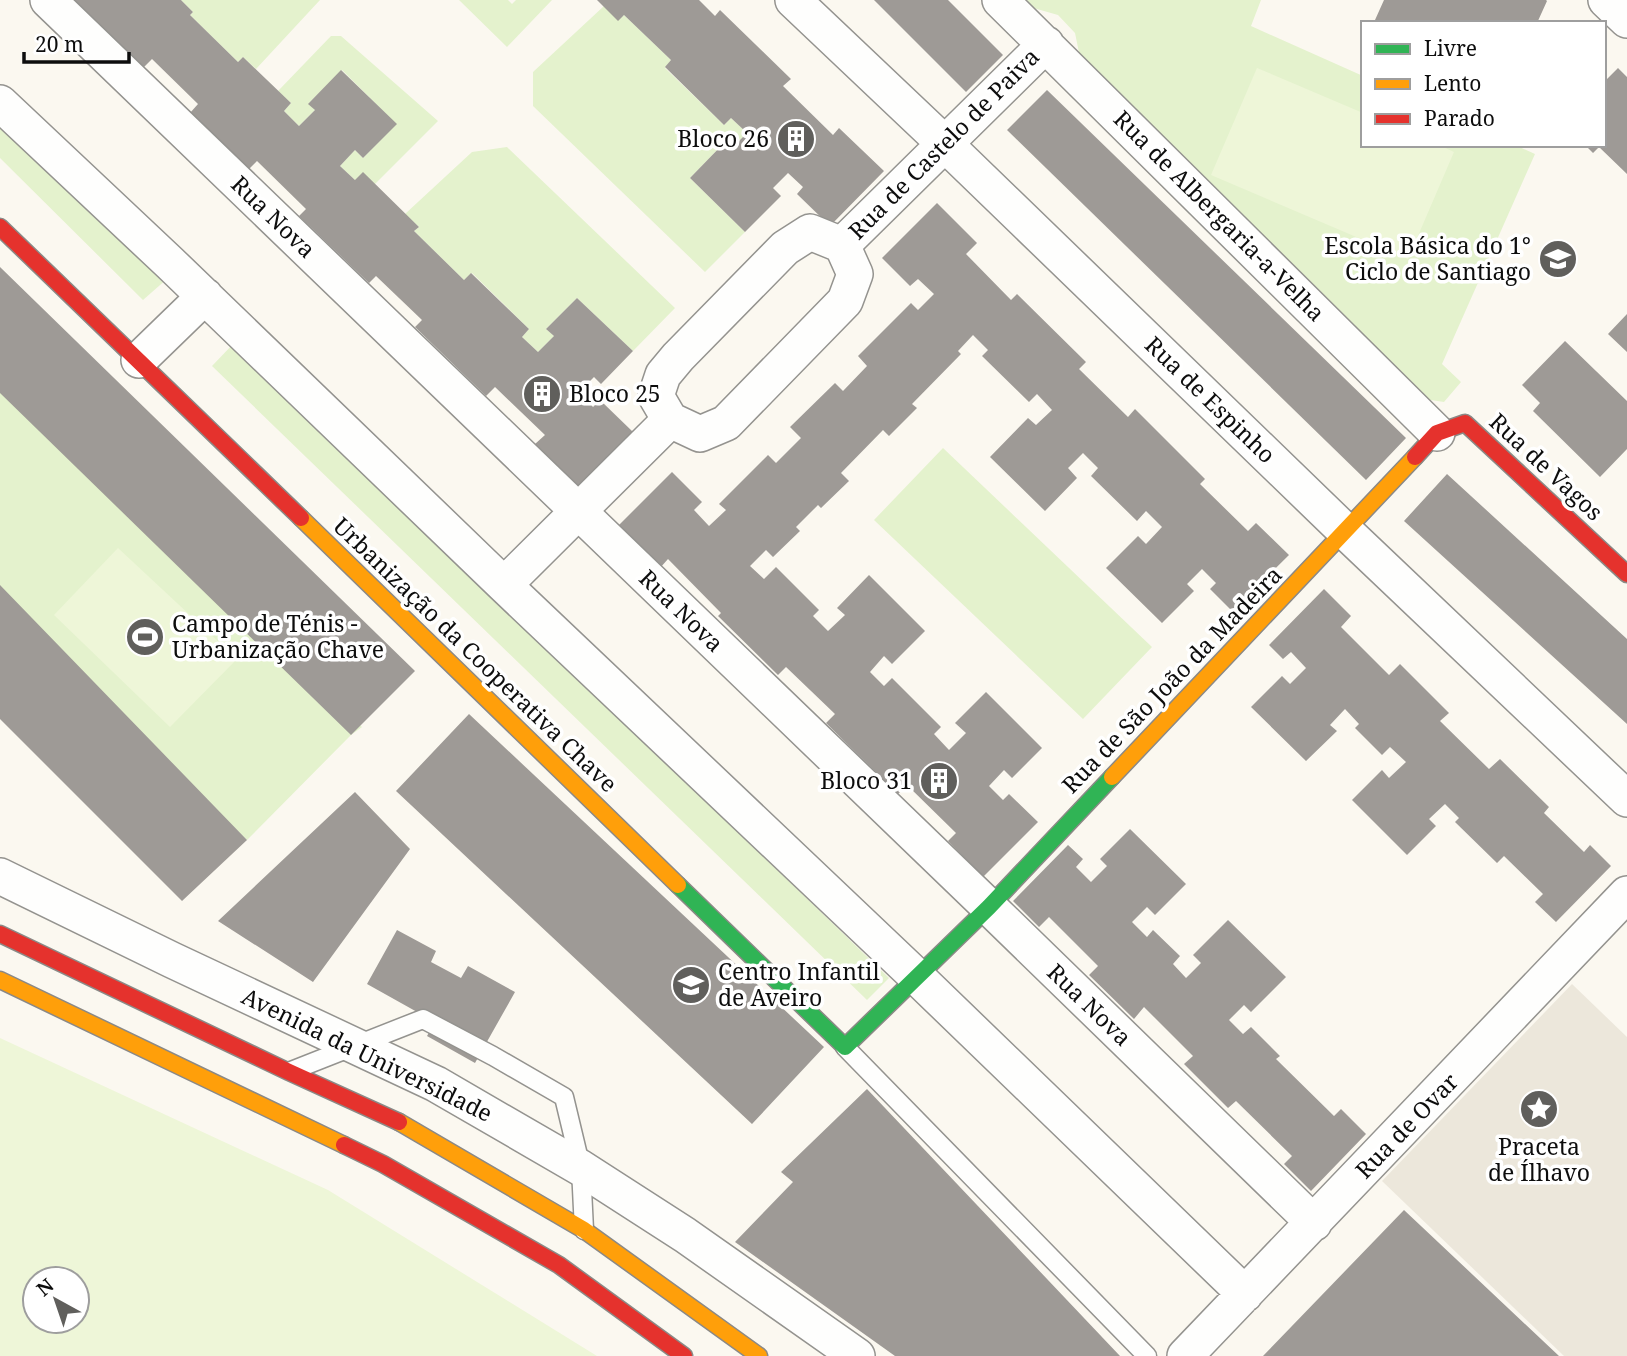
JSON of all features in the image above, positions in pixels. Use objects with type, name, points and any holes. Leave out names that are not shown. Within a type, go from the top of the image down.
[{"type":"street","name":"Rua Nova","points":[[48,0],[1314,1223]]},
{"type":"street","name":"Rua de Espinho","points":[[793,0],[1627,799]]},
{"type":"street","name":"Rua de Albergaria-a-Velha","points":[[1000,0],[1451,428]]},
{"type":"street","points":[[1606,0],[1627,20]]},
{"type":"street","name":"Rua de Castelo de Paiva","points":[[842,245],[1046,44]]},
{"type":"street","points":[[0,103],[917,977],[1245,1294]]},
{"type":"street","name":"Urbanização da Cooperativa Chave","points":[[0,227],[845,1047]]},
{"type":"street","name":"Rua de Castelo de Paiva","points":[[810,232],[842,245],[855,274],[845,301],[726,423],[700,434],[670,420],[656,396],[663,375],[785,248],[810,232]]},
{"type":"street","points":[[139,360],[205,296]]},
{"type":"street","points":[[504,585],[670,420]]},
{"type":"street","name":"Rua de São João da Madeira","points":[[917,977],[989,907],[1345,531],[1451,428]]},
{"type":"street","name":"Rua de Vagos","points":[[1451,428],[1627,574]]},
{"type":"street","name":"Avenida da Universidade","points":[[0,876],[436,1084],[581,1168],[685,1235],[857,1356]]},
{"type":"street","name":"Rua de Ovar","points":[[1185,1356],[1627,894]]},
{"type":"street","name":"Avenida da Universidade","points":[[0,934],[408,1126],[584,1230],[759,1356]]},
{"type":"street","points":[[845,1047],[917,977]]},
{"type":"street","points":[[0,980],[383,1164],[559,1265],[684,1356]]},
{"type":"lane","points":[[289,1072],[423,1019],[494,1056],[564,1097],[581,1168],[584,1230]]},
{"type":"lane","points":[[845,1047],[1147,1356]]},
{"type":"green space","points":[[181,0],[320,0],[256,69],[243,57],[238,62],[190,15],[193,12]]},
{"type":"green space","points":[[459,0],[508,0],[512,4],[516,0],[552,0],[507,47]]},
{"type":"green space","points":[[1013,0],[1261,0],[1251,26],[1361,75],[1361,147],[1519,147],[1535,154],[1442,364],[1461,382],[1444,402],[1424,399],[1083,72],[1075,33],[1058,15]]},
{"type":"green space","points":[[604,6],[618,20],[624,15],[671,60],[665,68],[724,125],[731,118],[747,133],[731,149],[724,143],[690,178],[745,232],[705,272],[533,106],[533,72]]},
{"type":"green space","points":[[331,36],[341,36],[438,121],[375,184],[355,180],[340,166],[355,150],[363,158],[396,124],[342,70],[309,103],[315,110],[299,126],[284,111],[291,103],[278,91]]},
{"type":"green space","points":[[1257,68],[1361,112],[1361,147],[1443,147],[1454,152],[1408,259],[1211,175]]},
{"type":"green space","points":[[0,118],[168,278],[143,300],[0,158]]},
{"type":"green space","points":[[507,147],[675,308],[633,351],[577,298],[546,329],[554,336],[538,352],[522,337],[529,329],[472,273],[464,280],[414,231],[419,227],[405,214],[472,152]]},
{"type":"green space","points":[[234,343],[889,978],[867,1000],[212,366]]},
{"type":"green space","points":[[0,387],[362,727],[247,840],[0,602]]},
{"type":"green space","points":[[943,448],[1152,647],[1083,719],[874,520]]},
{"type":"green space","name":"Campo de Ténis - Urbanização Chave","points":[[118,548],[237,659],[170,727],[54,615]]},
{"type":"green space","points":[[0,1038],[328,1190],[597,1356],[0,1356]]},
{"type":"shaded area","name":"Praceta de Ílhavo","points":[[1572,984],[1627,1037],[1627,1356],[1564,1356],[1382,1181]]},
{"type":"building","points":[[71,0],[181,0],[193,12],[190,15],[238,62],[243,57],[291,103],[284,111],[299,126],[315,110],[308,104],[341,70],[397,124],[363,158],[355,150],[340,166],[355,180],[363,172],[419,227],[414,231],[464,280],[471,273],[529,329],[522,337],[538,352],[554,336],[546,329],[577,298],[633,351],[601,384],[594,377],[579,392],[593,407],[600,400],[633,432],[580,488],[535,444],[545,435],[495,387],[486,396],[415,327],[422,320],[376,276],[369,283],[299,216],[306,209],[257,161],[249,169],[190,113],[198,104],[152,59],[142,69]]},
{"type":"building","name":"Bloco 26","points":[[597,0],[699,0],[715,16],[720,10],[791,79],[783,86],[833,135],[839,128],[884,171],[830,226],[797,194],[803,187],[788,173],[773,188],[781,196],[745,232],[690,178],[724,143],[731,149],[747,133],[731,118],[724,125],[665,67],[671,60],[624,15],[618,21]]},
{"type":"building","points":[[874,0],[948,0],[1003,55],[966,92]]},
{"type":"building","points":[[1384,0],[1547,1],[1538,21],[1375,20]]},
{"type":"building","points":[[1618,68],[1627,77],[1627,174],[1599,147],[1606,147],[1606,80]]},
{"type":"building","points":[[1047,90],[1406,438],[1366,480],[1007,130]]},
{"type":"building","points":[[1587,147],[1599,147],[1593,153]]},
{"type":"building","points":[[937,203],[977,243],[966,254],[1011,300],[1017,294],[1086,362],[1079,369],[1128,417],[1135,409],[1205,479],[1200,484],[1248,531],[1256,523],[1289,555],[1232,611],[1210,589],[1216,583],[1202,569],[1187,584],[1194,591],[1162,623],[1106,568],[1138,536],[1146,544],[1162,527],[1146,511],[1137,521],[1091,476],[1098,468],[1083,453],[1068,468],[1077,478],[1045,511],[990,457],[1028,418],[1036,425],[1052,410],[1037,394],[1029,402],[982,356],[988,350],[973,335],[958,351],[961,354],[912,404],[917,408],[889,436],[883,430],[841,473],[849,481],[821,508],[818,505],[796,527],[800,531],[773,557],[766,550],[750,566],[764,579],[776,567],[819,610],[813,616],[828,631],[845,615],[837,608],[869,575],[925,631],[892,664],[884,656],[870,672],[884,686],[892,678],[941,727],[934,734],[949,750],[966,733],[955,723],[986,692],[1042,748],[1012,778],[1004,770],[989,786],[1003,800],[1009,794],[1038,822],[983,877],[948,841],[956,833],[907,785],[898,794],[826,723],[835,714],[786,667],[778,675],[718,616],[721,613],[668,559],[660,568],[618,526],[672,472],[702,502],[694,510],[709,526],[726,510],[719,504],[768,455],[776,463],[801,438],[790,427],[835,383],[843,391],[867,366],[858,356],[911,303],[918,310],[934,294],[918,279],[910,286],[882,258]]},
{"type":"building","points":[[0,267],[415,671],[351,735],[0,393]]},
{"type":"building","points":[[1627,314],[1627,352],[1608,334]]},
{"type":"building","points":[[1565,341],[1627,401],[1627,449],[1600,477],[1533,411],[1540,403],[1522,385]]},
{"type":"building","points":[[1447,474],[1627,639],[1627,724],[1404,521]]},
{"type":"building","points":[[0,585],[247,840],[182,901],[0,719]]},
{"type":"building","points":[[1324,589],[1351,616],[1341,627],[1389,675],[1400,664],[1449,713],[1440,721],[1489,769],[1500,759],[1549,807],[1544,813],[1584,852],[1590,845],[1611,866],[1556,922],[1535,902],[1543,894],[1504,856],[1497,863],[1455,822],[1459,818],[1445,804],[1429,819],[1436,826],[1407,855],[1352,800],[1382,770],[1389,778],[1406,762],[1390,747],[1382,755],[1355,728],[1359,724],[1345,709],[1330,725],[1337,731],[1306,761],[1251,707],[1282,676],[1290,684],[1306,668],[1291,652],[1283,659],[1269,645]]},
{"type":"building","points":[[469,714],[824,1047],[752,1124],[396,791]]},
{"type":"building","points":[[355,792],[410,849],[313,982],[218,921]]},
{"type":"building","points":[[1130,829],[1186,884],[1155,915],[1147,907],[1132,922],[1147,937],[1153,930],[1180,956],[1173,964],[1186,978],[1201,963],[1193,955],[1228,920],[1286,977],[1251,1012],[1244,1005],[1229,1020],[1243,1034],[1251,1027],[1280,1056],[1276,1059],[1334,1116],[1341,1109],[1366,1134],[1311,1191],[1284,1164],[1292,1156],[1236,1101],[1228,1108],[1184,1064],[1193,1056],[1144,1007],[1134,1019],[1089,975],[1098,966],[1049,917],[1039,927],[1013,901],[1068,845],[1083,859],[1076,867],[1091,882],[1107,866],[1100,859]]},
{"type":"building","points":[[397,930],[436,951],[431,962],[461,978],[468,966],[515,992],[475,1063],[427,1036],[435,1022],[367,984]]},
{"type":"building","points":[[867,1089],[1120,1356],[895,1356],[735,1242],[793,1182],[781,1172]]},
{"type":"building","points":[[1404,1210],[1559,1356],[1263,1356]]},
{"type":"traffic: fast","points":[[678,885],[845,1047],[989,907],[1112,777]]},
{"type":"traffic: slow","points":[[1112,777],[1415,457]]},
{"type":"traffic: slow","points":[[301,518],[678,885]]},
{"type":"traffic: slow","points":[[0,980],[344,1145]]},
{"type":"traffic: slow","points":[[399,1122],[584,1230],[759,1356]]},
{"type":"traffic: jam","points":[[0,227],[301,518]]},
{"type":"traffic: jam","points":[[1415,457],[1437,433],[1465,423],[1627,574]]},
{"type":"traffic: jam","points":[[0,934],[399,1122]]},
{"type":"traffic: jam","points":[[344,1145],[383,1164],[559,1265],[684,1356]]},
{"type":"place","name":"Bloco 26","points":[[796,139]]},
{"type":"place","name":"Escola Básica do 1° Ciclo de Santiago","points":[[1558,259]]},
{"type":"place","name":"Bloco 25","points":[[542,394]]},
{"type":"place","name":"Campo de Ténis - Urbanização Chave","points":[[145,637]]},
{"type":"place","name":"Bloco 31","points":[[939,781]]},
{"type":"place","name":"Centro Infantil de Aveiro","points":[[691,985]]},
{"type":"place","name":"Praceta de Ílhavo","points":[[1539,1109]]}]
